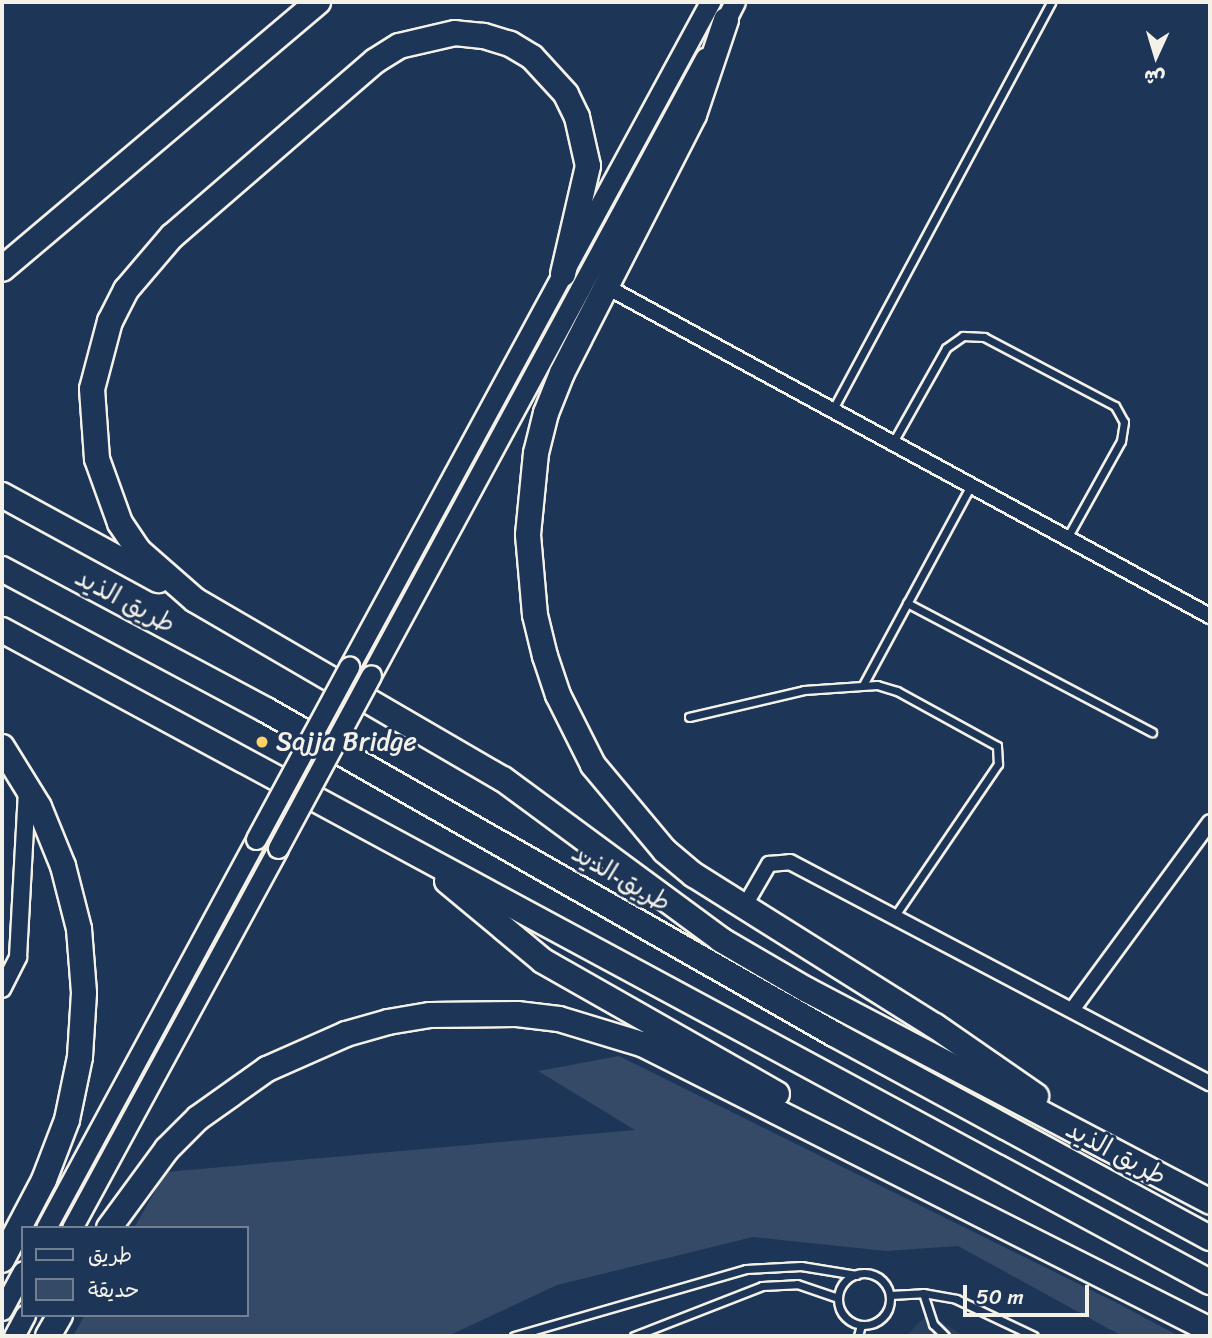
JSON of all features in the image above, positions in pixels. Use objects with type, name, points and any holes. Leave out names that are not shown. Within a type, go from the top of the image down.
[{"type":"highway","points":[[2,269],[318,2]]},
{"type":"highway","points":[[724,8],[699,105],[562,373],[536,453],[527,535],[536,615],[558,695],[575,733],[615,795],[665,851],[744,907],[935,1026],[1147,1170]]},
{"type":"highway","points":[[195,600],[139,551],[120,523],[100,470],[92,424],[98,355],[110,321],[134,281],[172,236],[375,61],[426,37],[483,36],[532,57],[566,94],[578,117],[588,166],[563,274]]},
{"type":"highway","points":[[2,495],[195,600],[503,779],[680,912],[763,965],[1210,1202]]},
{"type":"highway","name":"طريق الذيد","points":[[2,569],[266,710],[834,1034],[1210,1238]]},
{"type":"highway","points":[[2,630],[1210,1282]]},
{"type":"highway","points":[[2,747],[27,788],[63,866],[79,929],[84,993],[80,1057],[67,1120],[44,1180],[2,1260]]},
{"type":"highway","points":[[418,855],[543,961],[1059,1250],[1210,1330]]},
{"type":"highway","points":[[110,1226],[167,1149],[206,1112],[268,1069],[306,1049],[377,1025],[474,1012],[559,1019],[642,1044],[971,1212],[1059,1250]]},
{"type":"highway","points":[[48,1336],[59,1317]]},
{"type":"main road","points":[[47,1226],[563,274],[724,8]]},
{"type":"main road","points":[[73,1226],[371,676],[724,8]]},
{"type":"main road","points":[[2,1310],[21,1275]]},
{"type":"main road","points":[[14,1336],[24,1317]]},
{"type":"street","points":[[607,288],[1210,616]]},
{"type":"street","points":[[2,989],[18,957],[27,788]]},
{"type":"street","points":[[1072,1010],[1210,822]]},
{"type":"street","points":[[744,907],[764,870],[783,860],[1210,1083]]},
{"type":"lane","points":[[832,411],[1051,2]]},
{"type":"lane","points":[[892,444],[946,348],[963,336],[984,337],[1115,406],[1124,422],[1121,440],[1066,539]]},
{"type":"lane","points":[[863,685],[970,487]]},
{"type":"lane","points":[[907,603],[1152,732]]},
{"type":"lane","points":[[689,717],[804,690],[863,685],[897,691],[993,742],[1001,755],[894,917]]},
{"type":"lane","points":[[514,1336],[746,1269],[801,1266],[856,1275],[874,1275],[890,1296]]},
{"type":"lane","points":[[856,1275],[847,1280],[838,1298],[844,1315],[861,1325]]},
{"type":"lane","points":[[634,1336],[762,1286],[797,1284],[838,1298]]},
{"type":"lane","points":[[890,1296],[923,1293],[971,1304],[1034,1336]]},
{"type":"lane","points":[[923,1293],[933,1324],[945,1336]]},
{"type":"lane","points":[[861,1325],[885,1315],[890,1296]]},
{"type":"lane","points":[[858,1336],[861,1325]]},
{"type":"shaded area","points":[[928,1314],[964,1336],[906,1336]]},
{"type":"green space","points":[[619,1056],[1179,1336],[1122,1336],[958,1246],[886,1251],[753,1237],[557,1285],[448,1336],[73,1336],[84,1317],[248,1317],[248,1226],[135,1226],[166,1172],[635,1130],[538,1071]]},
{"type":"place","name":"Sajja Bridge","points":[[262,742]]}]
